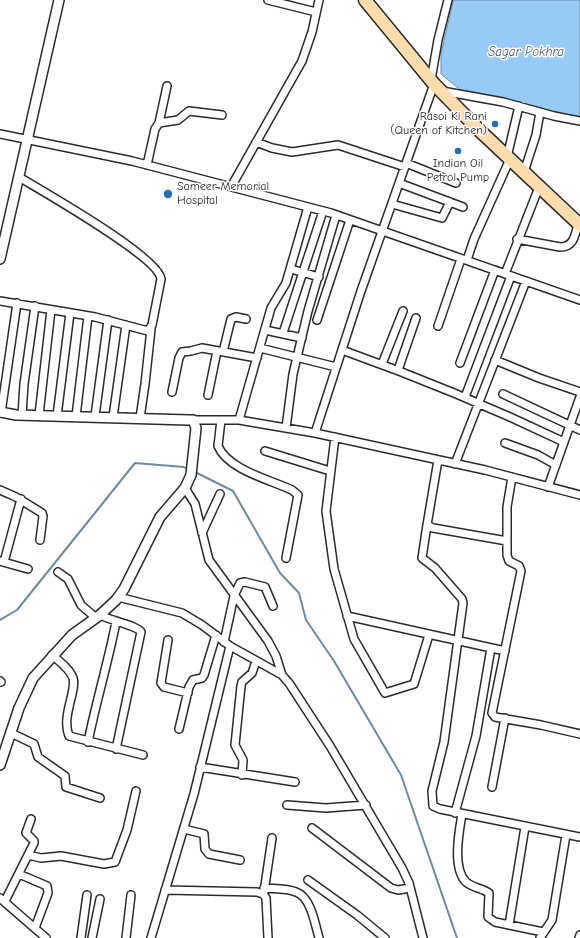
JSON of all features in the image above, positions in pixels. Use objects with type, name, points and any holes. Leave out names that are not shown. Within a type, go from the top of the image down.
[{"type":"highway","points":[[364,0],[436,85],[579,225]]},
{"type":"street","points":[[0,259],[59,0]]},
{"type":"street","points":[[268,0],[316,12]]},
{"type":"street","points":[[231,187],[302,61],[312,32],[319,0]]},
{"type":"street","points":[[315,433],[382,231],[405,165],[436,85],[438,40],[448,0]]},
{"type":"street","points":[[436,85],[580,121]]},
{"type":"street","points":[[147,165],[155,129],[159,123],[167,86]]},
{"type":"street","points":[[438,326],[464,260],[509,158],[519,106]]},
{"type":"street","points":[[159,123],[178,120],[189,111],[222,115]]},
{"type":"street","points":[[524,172],[536,134],[540,112]]},
{"type":"street","points":[[0,134],[147,165],[323,211],[580,300]]},
{"type":"street","points":[[256,142],[272,148],[292,152],[338,144],[456,183]]},
{"type":"street","points":[[19,177],[123,240],[158,271],[161,279],[151,329],[140,418]]},
{"type":"street","points":[[399,183],[463,207]]},
{"type":"street","points":[[466,397],[508,275],[517,239],[539,187]]},
{"type":"street","points":[[392,204],[442,218],[450,202]]},
{"type":"street","points":[[239,420],[273,305],[286,283],[291,269],[308,207]]},
{"type":"street","points":[[283,333],[323,211]]},
{"type":"street","points":[[286,428],[293,374],[297,356],[336,215]]},
{"type":"street","points":[[317,320],[350,220]]},
{"type":"street","points":[[517,239],[560,247],[567,246],[572,242],[579,225]]},
{"type":"street","points":[[291,269],[319,277]]},
{"type":"street","points":[[460,363],[495,270]]},
{"type":"street","points":[[455,464],[526,281]]},
{"type":"street","points":[[0,301],[108,320],[145,331],[151,329]]},
{"type":"street","points":[[17,303],[1,412],[22,415],[239,420],[335,437],[455,464],[580,495]]},
{"type":"street","points":[[22,415],[24,384],[35,306]]},
{"type":"street","points":[[39,415],[51,310]]},
{"type":"street","points":[[382,364],[403,311]]},
{"type":"street","points":[[57,416],[70,313]]},
{"type":"street","points":[[76,416],[88,316]]},
{"type":"street","points":[[208,395],[231,318],[236,317],[246,319]]},
{"type":"street","points":[[398,370],[416,318]]},
{"type":"street","points":[[95,416],[108,320]]},
{"type":"street","points":[[113,417],[126,325]]},
{"type":"street","points":[[265,330],[302,338]]},
{"type":"street","points":[[172,392],[180,353],[199,348],[257,358]]},
{"type":"street","points":[[260,348],[297,356],[336,368]]},
{"type":"street","points":[[342,350],[466,397],[564,442]]},
{"type":"street","points":[[495,360],[539,378],[580,392]]},
{"type":"street","points":[[503,394],[580,430]]},
{"type":"street","points":[[548,487],[580,397]]},
{"type":"street","points":[[0,765],[19,708],[33,678],[52,655],[72,635],[98,616],[118,597],[124,589],[160,518],[185,488],[191,471],[196,428],[193,420]]},
{"type":"street","points":[[221,420],[218,446],[225,456],[249,472],[298,494],[286,558]]},
{"type":"street","points":[[335,437],[330,471],[326,522],[334,569],[347,616],[359,649],[385,693],[414,684],[429,635]]},
{"type":"street","points":[[505,443],[538,455],[556,465]]},
{"type":"street","points":[[265,451],[330,471]]},
{"type":"street","points":[[438,460],[422,558],[435,568],[462,599],[463,603],[456,640],[444,742],[431,798],[433,806],[435,808],[458,813],[580,837]]},
{"type":"street","points":[[512,478],[508,507],[508,559],[519,566],[521,571],[492,713],[495,717],[580,734]]},
{"type":"street","points":[[185,488],[195,504],[209,560],[268,641],[276,656],[282,675],[296,692],[391,847],[410,888],[423,938]]},
{"type":"street","points":[[0,490],[38,509],[43,516],[40,540]]},
{"type":"street","points":[[202,533],[220,494]]},
{"type":"street","points":[[20,499],[2,562],[28,569]]},
{"type":"street","points":[[427,525],[433,528],[507,541]]},
{"type":"street","points":[[58,572],[68,579],[81,604],[98,616],[138,628],[142,632],[116,749]]},
{"type":"street","points":[[151,938],[184,829],[200,767],[227,644],[234,596],[238,586],[242,582],[262,585],[267,590],[273,606]]},
{"type":"street","points":[[118,597],[182,613],[256,662],[282,675]]},
{"type":"street","points":[[347,616],[505,651]]},
{"type":"street","points":[[88,742],[93,717],[109,661],[116,622]]},
{"type":"street","points":[[179,729],[192,680],[202,678],[204,675],[216,635]]},
{"type":"street","points":[[168,640],[161,683],[164,686],[188,693]]},
{"type":"street","points":[[491,648],[476,736],[458,813],[457,851],[464,879],[471,886],[489,893],[488,912],[491,920],[541,935],[552,920],[566,834]]},
{"type":"street","points":[[52,655],[71,674],[74,681],[66,721],[69,736],[143,755]]},
{"type":"street","points":[[242,775],[243,760],[235,745],[241,686],[242,682],[252,673],[256,662]]},
{"type":"street","points":[[492,786],[505,718]]},
{"type":"street","points":[[11,733],[34,744],[38,757],[64,774],[66,787],[100,798]]},
{"type":"street","points":[[200,767],[242,775],[295,782]]},
{"type":"street","points":[[28,854],[42,858],[61,856],[104,864],[115,862],[127,830],[136,791]]},
{"type":"street","points":[[287,805],[326,808],[366,805]]},
{"type":"street","points":[[31,819],[26,833],[34,841],[19,874],[2,900],[46,938]]},
{"type":"street","points":[[509,925],[525,827]]},
{"type":"street","points":[[312,828],[390,888],[398,890],[410,888]]},
{"type":"street","points":[[184,829],[204,834],[205,849],[209,854],[240,860]]},
{"type":"street","points":[[268,938],[266,898],[264,891],[272,838]]},
{"type":"street","points":[[19,874],[47,886],[48,892],[35,928]]},
{"type":"street","points":[[308,880],[357,915],[385,938]]},
{"type":"street","points":[[165,890],[296,892],[302,896],[309,906],[319,938]]},
{"type":"street","points":[[81,938],[87,895]]},
{"type":"street","points":[[126,938],[131,895]]},
{"type":"street","points":[[92,938],[100,899]]},
{"type":"water","name":"Sagar Pokhra","points":[[454,0],[580,0],[580,118],[556,115],[463,92],[441,74],[441,54]]},
{"type":"waterway","points":[[0,620],[17,610],[135,463],[184,467],[189,470]]},
{"type":"waterway","points":[[195,472],[233,491],[280,573],[299,593],[306,620],[334,661],[401,775],[457,938]]},
{"type":"place","name":"Rasoi Ki Rani (Queen of Kitchen)","points":[[495,124]]},
{"type":"place","name":"Indian Oil Petrol Pump","points":[[458,151]]},
{"type":"place","name":"Sameer Memorial Hospital","points":[[168,194]]}]
